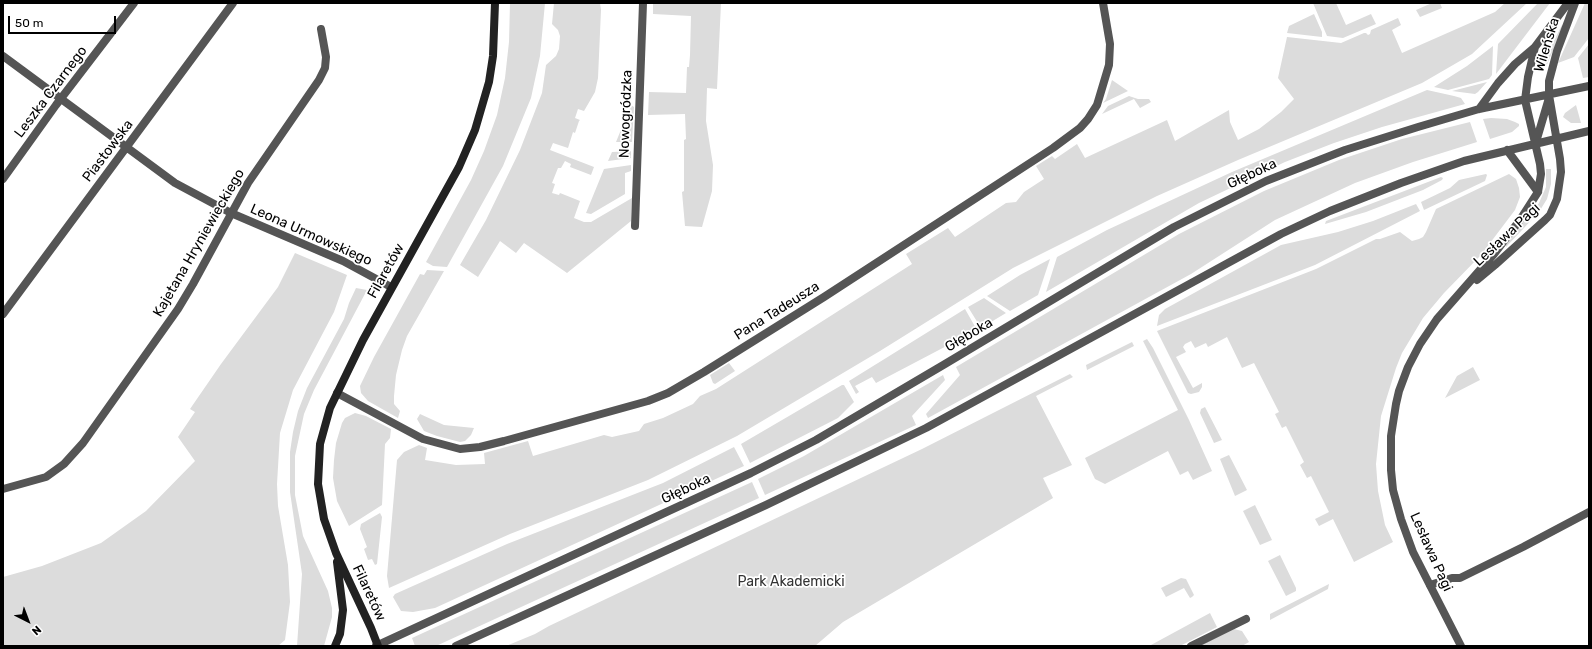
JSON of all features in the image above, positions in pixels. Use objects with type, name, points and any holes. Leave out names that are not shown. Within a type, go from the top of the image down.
[{"type":"main road","name":"Filaretów","points":[[378,646],[336,553],[324,519],[320,501],[318,477],[320,444],[325,424],[337,393],[363,340],[391,287],[459,167],[475,130],[488,82],[493,56],[494,3]]},
{"type":"main road","name":"Filaretów","points":[[336,553],[343,610],[340,634],[336,646]]},
{"type":"street","name":"Leszka Czarnego","points":[[3,178],[134,3]]},
{"type":"street","name":"Piastowska","points":[[3,314],[233,3]]},
{"type":"street","name":"Nowogródzka","points":[[634,226],[643,3]]},
{"type":"street","name":"Pana Tadeusza","points":[[337,393],[419,437],[460,449],[480,447],[504,441],[648,401],[668,393],[824,296],[1053,148],[1080,128],[1097,105],[1109,65],[1110,44],[1103,3]]},
{"type":"street","name":"Wileńska","points":[[1479,109],[1506,74],[1535,47],[1568,3]]},
{"type":"street","name":"Wileńska","points":[[1549,95],[1551,72],[1575,3]]},
{"type":"street","name":"Kajetana Hryniewieckiego","points":[[3,489],[46,477],[64,464],[83,443],[178,309],[248,183],[319,80],[325,68],[326,57],[321,29]]},
{"type":"street","name":"Wileńska","points":[[1525,100],[1528,77],[1535,47]]},
{"type":"street","name":"Leona Urmowskiego","points":[[3,56],[176,183],[230,213],[343,261],[391,287]]},
{"type":"street","name":"Głęboka","points":[[378,646],[751,473],[816,440],[1167,231],[1211,207],[1266,181],[1312,162],[1381,138],[1479,109],[1589,86]]},
{"type":"street","name":"Lesława Pagi","points":[[1462,292],[1496,265],[1550,215],[1557,199],[1561,183],[1560,159],[1549,95]]},
{"type":"street","points":[[1536,143],[1549,95]]},
{"type":"street","name":"Lesława Pagi","points":[[1461,646],[1413,552],[1397,505],[1391,470],[1391,436],[1396,404],[1403,379],[1413,356],[1436,320],[1462,292],[1520,220],[1538,192],[1541,174],[1536,143],[1525,100]]},
{"type":"street","points":[[456,646],[766,505],[926,428],[1304,223],[1354,201],[1428,173],[1507,150],[1589,131]]},
{"type":"street","name":"Lesława Pagi","points":[[1507,150],[1538,192]]},
{"type":"street","points":[[1430,585],[1452,578],[1460,578],[1589,512]]},
{"type":"street","points":[[1191,646],[1246,619]]},
{"type":"green space","points":[[510,3],[545,3],[540,56],[531,98],[503,166],[447,267],[433,266],[426,262],[471,180],[484,151],[497,115],[505,78],[509,42]]},
{"type":"green space","points":[[554,3],[600,3],[601,10],[598,78],[595,92],[584,111],[578,109],[575,118],[580,120],[575,133],[573,132],[568,148],[553,143],[550,150],[594,167],[591,175],[570,167],[571,164],[565,161],[561,168],[558,168],[552,183],[555,184],[552,193],[559,195],[560,193],[580,201],[574,218],[584,222],[591,222],[632,198],[631,221],[567,273],[524,243],[516,253],[500,241],[478,277],[460,265],[486,220],[520,150],[542,93],[546,65],[556,56],[559,49],[560,36],[558,30],[552,24]]},
{"type":"green space","points":[[653,3],[721,3],[717,89],[707,88],[706,121],[713,165],[712,191],[702,227],[685,226],[682,192],[684,191],[684,140],[686,139],[685,114],[648,115],[649,92],[686,93],[687,67],[689,67],[690,55],[691,16],[653,14]]},
{"type":"green space","points":[[1313,3],[1336,3],[1346,25],[1371,14],[1376,24],[1343,38],[1327,36]]},
{"type":"green space","points":[[1432,3],[1440,3],[1442,8],[1420,17],[1416,10]]},
{"type":"green space","points":[[1505,3],[1527,3],[1472,54],[1422,83],[1238,160],[1157,196],[1013,268],[880,351],[737,436],[648,480],[510,534],[389,588],[387,576],[397,460],[404,452],[419,445],[427,448],[425,460],[456,465],[485,464],[484,453],[528,441],[533,456],[604,435],[612,437],[639,431],[644,424],[663,418],[693,404],[700,396],[716,389],[912,264],[906,254],[948,228],[955,237],[1006,203],[1016,202],[1024,192],[1044,179],[1036,166],[1052,156],[1055,159],[1077,144],[1085,158],[1167,120],[1175,141],[1229,110],[1230,122],[1238,140],[1259,129],[1281,112],[1294,99],[1278,78],[1287,37],[1341,43],[1364,33],[1368,35],[1370,34],[1371,30],[1398,18],[1401,25],[1392,30],[1402,53],[1495,12]]},
{"type":"green space","points":[[1538,3],[1550,3],[1496,74],[1498,44]]},
{"type":"green space","points":[[1585,3],[1589,3],[1589,38],[1574,57],[1558,63]]},
{"type":"green space","points":[[1314,14],[1322,32],[1322,37],[1287,33],[1289,26]]},
{"type":"green space","points":[[1562,25],[1563,27],[1546,67],[1540,68]]},
{"type":"green space","points":[[1589,44],[1589,77],[1583,78],[1578,58]]},
{"type":"green space","points":[[1493,46],[1492,75],[1489,79],[1448,90],[1434,87],[1467,66]]},
{"type":"green space","points":[[1112,80],[1128,91],[1103,103],[1106,99]]},
{"type":"green space","points":[[1487,82],[1475,94],[1452,91]]},
{"type":"green space","points":[[1427,90],[1461,98],[1465,104],[1382,127],[1334,143],[1285,162],[1199,203],[1046,292],[1057,257],[1107,230],[1232,172]]},
{"type":"green space","points":[[1129,96],[1138,99],[1149,99],[1151,102],[1140,108],[1134,99],[1102,114],[1108,106]]},
{"type":"green space","points":[[631,105],[634,107],[632,142],[616,142]]},
{"type":"green space","points":[[1576,105],[1581,123],[1571,123],[1563,117],[1565,113]]},
{"type":"green space","points":[[1483,119],[1507,119],[1519,124],[1519,126],[1512,132],[1490,139]]},
{"type":"green space","points":[[1470,122],[1477,142],[1413,162],[1355,183],[1275,220],[1191,274],[928,418],[926,414],[960,375],[956,367],[1179,234],[1264,191],[1339,160],[1402,139]]},
{"type":"green space","points":[[631,151],[631,158],[608,161],[612,152]]},
{"type":"green space","points":[[631,165],[631,171],[625,173],[625,194],[591,214],[586,213],[604,169]]},
{"type":"green space","points":[[1546,169],[1551,169],[1551,184],[1547,199],[1539,212],[1506,247],[1506,245],[1539,203],[1546,187]]},
{"type":"green space","points":[[1486,174],[1485,181],[1424,210],[1421,202],[1450,188],[1459,180]]},
{"type":"green space","points":[[1509,174],[1516,179],[1519,188],[1520,197],[1515,210],[1481,255],[1444,293],[1423,318],[1402,353],[1396,368],[1381,416],[1376,464],[1378,491],[1385,525],[1393,542],[1354,562],[1333,519],[1319,526],[1315,519],[1329,512],[1311,476],[1307,478],[1300,465],[1304,462],[1286,426],[1282,428],[1275,414],[1279,412],[1254,363],[1242,368],[1227,337],[1208,347],[1206,343],[1195,348],[1191,341],[1183,347],[1186,352],[1176,357],[1193,388],[1202,383],[1202,387],[1199,392],[1191,394],[1188,393],[1157,331],[1316,269],[1376,239],[1400,232],[1412,241],[1419,239],[1423,237],[1426,232],[1436,209]]},
{"type":"green space","points":[[1441,177],[1443,178],[1442,180],[1423,190],[1366,212],[1325,224],[1326,221]]},
{"type":"green space","points":[[1416,204],[1420,211],[1315,265],[1157,326],[1159,315],[1165,309],[1281,245],[1338,232],[1373,221]]},
{"type":"green space","points":[[295,253],[347,275],[334,312],[293,390],[280,433],[277,484],[278,506],[288,565],[290,602],[285,640],[278,646],[3,646],[3,577],[42,566],[101,543],[146,511],[195,461],[178,437],[195,412],[190,409],[278,287]]},
{"type":"green space","points":[[1050,259],[1038,295],[1010,311],[987,296],[1020,275]]},
{"type":"green space","points":[[427,270],[444,271],[407,336],[402,350],[396,375],[394,396],[394,404],[400,411],[398,418],[368,401],[361,393],[360,386],[374,357],[420,274],[424,275]]},
{"type":"green space","points":[[356,288],[367,290],[314,390],[304,414],[295,456],[295,495],[303,536],[328,591],[332,608],[332,617],[324,646],[297,646],[302,574],[290,492],[290,452],[293,432],[298,411],[307,388],[344,319]]},
{"type":"green space","points":[[984,298],[1006,313],[981,328],[968,307]]},
{"type":"green space","points":[[965,309],[977,330],[876,383],[872,377],[855,386],[859,392],[856,394],[849,381]]},
{"type":"green space","points":[[1147,339],[1189,420],[1212,471],[1193,480],[1188,471],[1180,475],[1168,451],[1105,484],[1095,479],[1085,458],[1178,410],[1143,341]]},
{"type":"green space","points":[[1132,342],[1134,346],[1087,370],[1086,365]]},
{"type":"green space","points":[[729,363],[735,371],[715,384],[713,383],[710,375]]},
{"type":"green space","points":[[1473,367],[1480,380],[1445,398],[1457,376]]},
{"type":"green space","name":"Park Akademicki","points":[[1070,374],[1073,377],[1036,396],[1072,465],[1043,478],[1053,498],[843,622],[815,646],[506,646],[535,634],[922,449]]},
{"type":"green space","points":[[943,375],[945,380],[912,416],[916,425],[765,495],[758,479],[804,456]]},
{"type":"green space","points":[[844,385],[854,402],[838,418],[750,463],[741,444]]},
{"type":"green space","points":[[1205,407],[1222,440],[1214,443],[1200,413],[1201,409]]},
{"type":"green space","points":[[355,413],[366,416],[391,429],[390,438],[385,444],[382,505],[349,526],[337,501],[333,478],[336,443],[342,423],[345,418]]},
{"type":"green space","points":[[420,414],[444,425],[474,428],[471,435],[465,441],[460,442],[424,431],[417,419]]},
{"type":"green space","points":[[734,447],[744,466],[435,608],[413,612],[401,611],[393,597],[395,594],[507,544],[663,483]]},
{"type":"green space","points":[[1229,455],[1247,490],[1235,496],[1220,459]]},
{"type":"green space","points":[[752,482],[759,498],[436,646],[415,646],[412,638]]},
{"type":"green space","points":[[1255,505],[1272,540],[1260,545],[1243,511]]},
{"type":"green space","points":[[380,513],[382,517],[377,564],[375,565],[372,559],[368,560],[364,549],[367,547],[360,529],[361,524]]},
{"type":"green space","points":[[1280,555],[1296,588],[1296,591],[1286,596],[1268,561]]},
{"type":"green space","points":[[1181,578],[1186,579],[1194,595],[1190,598],[1184,588],[1166,597],[1161,588]]},
{"type":"green space","points":[[1329,584],[1328,589],[1270,620],[1270,614]]},
{"type":"green space","points":[[1210,613],[1217,627],[1180,646],[1151,646],[1151,645]]},
{"type":"green space","points":[[1234,629],[1242,631],[1249,642],[1242,646],[1199,646]]}]
